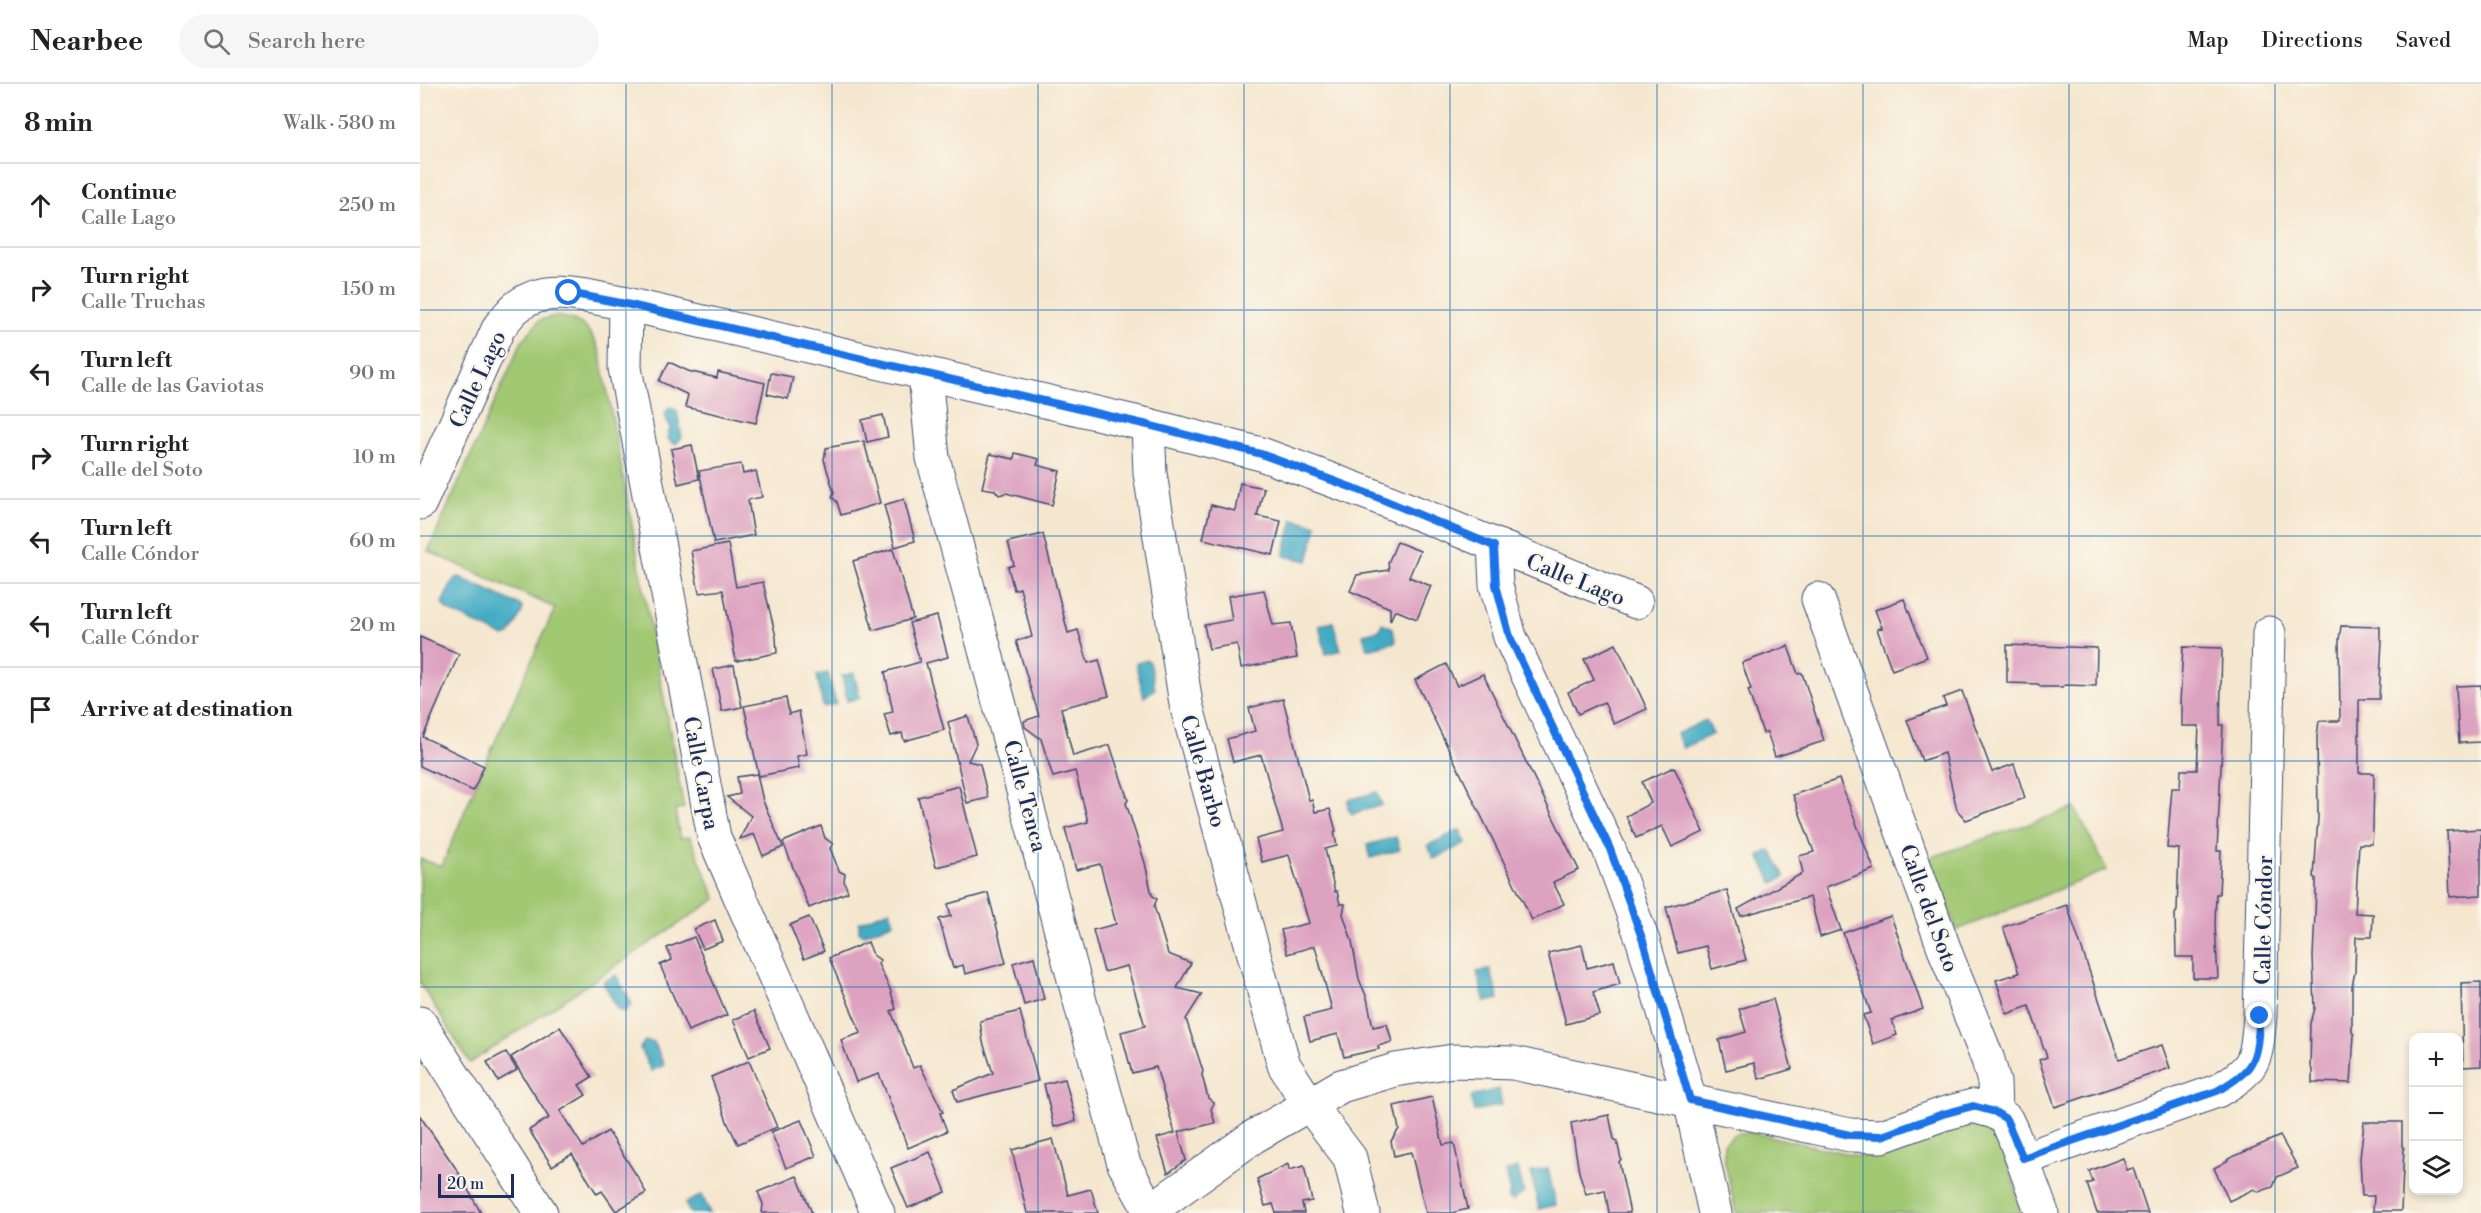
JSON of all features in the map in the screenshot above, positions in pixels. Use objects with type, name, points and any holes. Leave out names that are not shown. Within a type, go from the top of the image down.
[{"type":"street","name":"Calle Lago","points":[[420,503],[499,327],[518,306],[542,294],[569,293],[626,304],[1148,425],[1261,454],[1372,495],[1636,602]]},
{"type":"street","name":"Calle Carpa","points":[[626,304],[625,368],[714,837],[878,1213]]},
{"type":"street","name":"Calle Tenca","points":[[925,374],[933,458],[1124,1164],[1148,1212]]},
{"type":"street","name":"Calle Barbo","points":[[1148,425],[1150,473],[1186,704],[1284,1065],[1309,1104],[1350,1158],[1363,1213]]},
{"type":"street","points":[[1494,546],[1496,585],[1510,637],[1610,849],[1643,941],[1690,1100],[1715,1213]]},
{"type":"street","name":"Calle del Soto","points":[[1818,599],[1944,948],[1988,1060],[1994,1082],[1995,1112]]},
{"type":"street","name":"Calle Cóndor","points":[[2023,1158],[2217,1091],[2241,1077],[2252,1065],[2257,1049],[2260,1016],[2269,633]]},
{"type":"street","points":[[420,1023],[541,1213]]},
{"type":"street","points":[[1148,1212],[1253,1137],[1341,1086],[1384,1073],[1453,1061],[1513,1063],[1850,1135],[1882,1136],[1973,1106],[1995,1112],[2006,1119],[2023,1158],[2042,1213]]},
{"type":"green space","points":[[555,316],[578,322],[588,330],[600,351],[684,808],[675,810],[680,838],[690,837],[716,899],[470,1063],[420,983],[420,859],[442,866],[555,608],[428,551],[522,341],[540,320]]},
{"type":"green space","points":[[2075,808],[2107,870],[1957,930],[1929,858]]},
{"type":"green space","points":[[1978,1125],[1988,1132],[2003,1152],[2023,1213],[1736,1213],[1724,1158],[1724,1144],[1735,1134],[1750,1132],[1863,1157],[1891,1152]]},
{"type":"water","points":[[670,407],[677,411],[682,437],[676,444],[667,437],[671,427],[666,420],[665,413]]},
{"type":"water","points":[[1293,519],[1317,525],[1308,561],[1284,556]]},
{"type":"water","points":[[459,577],[522,606],[522,612],[510,635],[504,637],[447,610],[442,603],[454,579]]},
{"type":"water","points":[[1333,622],[1341,650],[1326,654],[1319,625]]},
{"type":"water","points":[[1382,623],[1392,628],[1396,642],[1367,649],[1363,634],[1380,630]]},
{"type":"water","points":[[1147,660],[1150,662],[1155,689],[1144,697],[1136,663]]},
{"type":"water","points":[[828,673],[836,704],[823,707],[817,675]]},
{"type":"water","points":[[854,673],[860,698],[847,701],[842,676]]},
{"type":"water","points":[[1706,720],[1713,734],[1683,748],[1676,734]]},
{"type":"water","points":[[1377,792],[1382,805],[1352,814],[1348,809],[1348,800]]},
{"type":"water","points":[[1460,830],[1466,843],[1434,859],[1428,845]]},
{"type":"water","points":[[1396,837],[1400,850],[1370,858],[1367,845]]},
{"type":"water","points":[[1771,850],[1785,877],[1773,883],[1759,856]]},
{"type":"water","points":[[890,910],[894,922],[863,935],[859,931],[859,922]]},
{"type":"water","points":[[1490,969],[1499,999],[1485,1002],[1477,972]]},
{"type":"water","points":[[616,975],[632,1004],[626,1011],[619,1011],[603,982]]},
{"type":"water","points":[[645,1041],[654,1042],[664,1065],[651,1071],[640,1048]]},
{"type":"water","points":[[1499,1089],[1502,1105],[1474,1111],[1471,1096]]},
{"type":"water","points":[[1518,1168],[1524,1193],[1512,1201],[1508,1198],[1510,1193],[1505,1172]]},
{"type":"water","points":[[1548,1168],[1556,1205],[1539,1209],[1531,1172]]},
{"type":"water","points":[[702,1195],[710,1213],[690,1213],[685,1203]]},
{"type":"building","points":[[669,362],[688,371],[717,378],[718,372],[765,383],[756,423],[685,407],[688,395],[659,381]]},
{"type":"building","points":[[771,373],[793,377],[788,399],[767,394]]},
{"type":"building","points":[[883,415],[888,437],[867,442],[862,420]]},
{"type":"building","points":[[864,441],[880,503],[841,515],[837,502],[832,497],[834,492],[824,460],[826,448]]},
{"type":"building","points":[[692,445],[699,479],[678,484],[671,449]]},
{"type":"building","points":[[1015,453],[1039,459],[1037,465],[1060,471],[1052,505],[1006,493],[999,495],[995,490],[982,488],[990,454],[1014,459]]},
{"type":"building","points":[[741,464],[743,474],[756,471],[762,497],[748,500],[754,535],[714,543],[699,471]]},
{"type":"building","points":[[1240,483],[1264,488],[1257,516],[1281,521],[1273,555],[1203,539],[1211,505],[1235,511]]},
{"type":"building","points":[[904,499],[915,541],[895,547],[884,505]]},
{"type":"building","points":[[1043,534],[1068,633],[1078,630],[1088,663],[1099,660],[1109,696],[1061,708],[1073,756],[1110,745],[1128,800],[1126,803],[1145,863],[1152,895],[1157,899],[1154,906],[1168,954],[1191,963],[1177,988],[1202,994],[1186,1019],[1203,1071],[1208,1098],[1214,1103],[1211,1109],[1215,1123],[1178,1132],[1186,1160],[1168,1173],[1157,1138],[1175,1133],[1156,1067],[1132,1073],[1121,1032],[1145,1026],[1127,966],[1104,972],[1093,930],[1116,924],[1100,864],[1076,870],[1065,828],[1088,822],[1075,771],[1053,777],[1041,739],[1025,727],[1024,721],[1039,716],[1016,641],[1032,637],[1020,588],[1014,590],[1008,567],[1014,565],[1008,542]]},
{"type":"building","points":[[1397,542],[1420,551],[1409,577],[1431,586],[1417,619],[1395,610],[1390,621],[1390,608],[1350,591],[1357,575],[1389,570],[1388,563]]},
{"type":"building","points":[[728,544],[736,587],[763,582],[776,637],[777,653],[736,661],[723,590],[699,593],[691,551]]},
{"type":"building","points":[[893,549],[913,619],[873,630],[853,561]]},
{"type":"building","points":[[1264,590],[1273,625],[1291,623],[1297,658],[1241,668],[1237,644],[1209,649],[1204,625],[1232,620],[1228,596]]},
{"type":"building","points":[[1904,599],[1927,657],[1892,670],[1877,629],[1882,628],[1875,610]]},
{"type":"building","points":[[937,616],[948,657],[926,663],[944,730],[904,741],[902,733],[891,736],[884,714],[893,712],[885,672],[920,662],[909,623]]},
{"type":"building","points":[[2341,626],[2380,627],[2380,639],[2382,640],[2379,699],[2359,699],[2359,773],[2374,773],[2373,829],[2372,844],[2359,844],[2355,913],[2373,914],[2372,937],[2356,937],[2355,972],[2352,986],[2352,1032],[2354,1035],[2351,1083],[2312,1082],[2310,1067],[2311,1023],[2315,1008],[2313,957],[2316,891],[2316,878],[2314,877],[2318,818],[2317,736],[2319,721],[2340,721],[2339,640]]},
{"type":"building","points":[[420,637],[459,654],[423,737],[484,766],[473,791],[420,766]]},
{"type":"building","points":[[1616,644],[1647,709],[1614,724],[1604,702],[1578,714],[1568,692],[1594,680],[1584,659]]},
{"type":"building","points":[[2007,645],[2097,648],[2096,686],[2041,687],[2038,684],[2007,683]]},
{"type":"building","points":[[1788,646],[1798,674],[1802,673],[1824,741],[1775,757],[1767,732],[1763,733],[1748,690],[1751,689],[1742,663]]},
{"type":"building","points":[[2183,647],[2222,648],[2220,725],[2223,725],[2217,851],[2221,851],[2215,925],[2218,978],[2193,978],[2193,957],[2176,957],[2175,914],[2177,911],[2179,849],[2167,848],[2172,788],[2180,788],[2181,770],[2197,770],[2199,726],[2182,726],[2180,703]]},
{"type":"building","points":[[1446,664],[1457,686],[1483,674],[1579,870],[1553,882],[1564,904],[1532,920],[1415,680]]},
{"type":"building","points":[[734,665],[742,707],[722,711],[713,669]]},
{"type":"building","points":[[2481,685],[2481,742],[2459,743],[2456,686]]},
{"type":"building","points":[[1962,691],[1992,772],[2014,764],[2025,798],[1966,820],[1957,810],[1944,753],[1922,761],[1907,720],[1946,706],[1943,698]]},
{"type":"building","points":[[786,698],[789,714],[799,711],[807,754],[797,756],[799,768],[759,776],[744,706]]},
{"type":"building","points":[[1283,699],[1309,800],[1312,800],[1315,812],[1330,809],[1336,831],[1334,832],[1337,846],[1325,849],[1335,892],[1337,891],[1340,904],[1345,904],[1343,914],[1373,1027],[1387,1024],[1392,1042],[1378,1046],[1379,1049],[1344,1057],[1338,1034],[1310,1041],[1304,1017],[1332,1010],[1315,946],[1287,954],[1281,930],[1309,923],[1289,855],[1262,862],[1256,839],[1283,832],[1261,755],[1233,762],[1227,739],[1255,731],[1249,708]]},
{"type":"building","points":[[968,716],[976,744],[968,761],[980,764],[988,798],[967,803],[948,722]]},
{"type":"building","points":[[1674,767],[1704,832],[1672,847],[1662,826],[1636,838],[1626,816],[1651,803],[1642,782]]},
{"type":"building","points":[[757,774],[763,801],[783,847],[763,856],[754,834],[740,839],[751,816],[727,797],[740,794],[737,777]]},
{"type":"building","points":[[1839,779],[1874,869],[1826,887],[1841,930],[1820,937],[1810,897],[1741,916],[1738,909],[1803,873],[1799,856],[1814,852],[1793,795]]},
{"type":"building","points":[[959,786],[977,857],[936,867],[918,797]]},
{"type":"building","points":[[821,826],[825,838],[833,844],[830,848],[839,871],[845,874],[844,881],[848,892],[809,908],[783,842]]},
{"type":"building","points":[[2481,829],[2481,895],[2450,897],[2447,831]]},
{"type":"building","points":[[1727,890],[1746,960],[1712,969],[1706,946],[1678,953],[1666,907]]},
{"type":"building","points":[[988,893],[1006,963],[965,974],[963,965],[953,968],[939,919],[951,916],[948,904]]},
{"type":"building","points":[[2067,905],[2119,1059],[2162,1045],[2170,1068],[2055,1107],[2039,1060],[2047,1057],[2029,1006],[2007,1014],[1996,980],[2019,973],[2003,927]]},
{"type":"building","points":[[1891,916],[1923,1009],[1892,1020],[1897,1035],[1873,1044],[1863,1015],[1871,1013],[1843,933]]},
{"type":"building","points":[[809,917],[824,951],[804,959],[790,925]]},
{"type":"building","points":[[715,920],[723,941],[703,949],[694,929]]},
{"type":"building","points":[[694,937],[727,1015],[688,1031],[660,965],[672,960],[667,948]]},
{"type":"building","points":[[868,942],[873,955],[880,960],[878,964],[890,989],[896,1009],[891,1011],[913,1068],[920,1065],[943,1112],[940,1113],[947,1131],[908,1148],[879,1074],[856,1082],[841,1040],[861,1033],[829,958]]},
{"type":"building","points":[[1582,945],[1587,968],[1614,961],[1620,984],[1593,992],[1600,1015],[1566,1024],[1548,953]]},
{"type":"building","points":[[1034,957],[1044,999],[1024,1005],[1013,963]]},
{"type":"building","points":[[2481,982],[2481,1066],[2463,1067],[2461,983]]},
{"type":"building","points":[[1773,999],[1792,1069],[1759,1079],[1754,1063],[1726,1070],[1719,1040],[1746,1032],[1739,1009]]},
{"type":"building","points":[[754,1011],[770,1048],[749,1057],[733,1020]]},
{"type":"building","points":[[1020,1011],[1038,1081],[957,1102],[953,1090],[993,1073],[983,1042],[980,1021]]},
{"type":"building","points":[[560,1027],[592,1077],[579,1085],[586,1095],[560,1111],[583,1147],[608,1131],[646,1193],[616,1211],[602,1191],[597,1194],[572,1154],[552,1166],[529,1130],[549,1118],[511,1057]]},
{"type":"building","points":[[506,1052],[517,1070],[498,1081],[487,1062]]},
{"type":"building","points":[[749,1061],[777,1127],[738,1144],[711,1077]]},
{"type":"building","points":[[1065,1079],[1076,1121],[1054,1127],[1044,1084]]},
{"type":"building","points":[[1432,1097],[1443,1145],[1454,1143],[1468,1209],[1451,1213],[1426,1213],[1411,1152],[1394,1156],[1391,1141],[1399,1129],[1394,1106]]},
{"type":"building","points":[[1609,1115],[1621,1159],[1619,1162],[1630,1213],[1609,1213],[1605,1190],[1586,1194],[1579,1172],[1571,1123]]},
{"type":"building","points":[[420,1116],[457,1170],[481,1213],[420,1213]]},
{"type":"building","points":[[801,1120],[816,1156],[786,1168],[771,1132]]},
{"type":"building","points":[[2364,1122],[2402,1122],[2402,1146],[2404,1148],[2401,1211],[2373,1211],[2374,1196],[2362,1196],[2360,1159]]},
{"type":"building","points":[[2280,1136],[2298,1168],[2277,1177],[2273,1187],[2259,1192],[2254,1189],[2229,1201],[2214,1168],[2228,1159]]},
{"type":"building","points":[[1053,1139],[1068,1195],[1091,1189],[1098,1213],[1027,1213],[1012,1150]]},
{"type":"building","points":[[930,1152],[946,1192],[908,1208],[891,1168]]},
{"type":"building","points":[[2123,1158],[2127,1170],[2133,1168],[2148,1213],[2097,1213],[2087,1184],[2093,1182],[2089,1171]]},
{"type":"building","points":[[1288,1164],[1289,1170],[1304,1166],[1312,1201],[1302,1203],[1304,1213],[1276,1213],[1273,1204],[1265,1206],[1257,1179]]},
{"type":"building","points":[[797,1176],[812,1213],[762,1213],[763,1204],[758,1192]]},
{"type":"route","points":[[569,293],[626,304],[1148,425],[1261,454],[1372,495],[1494,546],[1496,585],[1510,637],[1610,849],[1643,941],[1690,1100],[1850,1135],[1882,1136],[1973,1106],[1995,1112],[2006,1119],[2023,1158],[2217,1091],[2241,1077],[2252,1065],[2257,1049],[2260,1016]]}]
